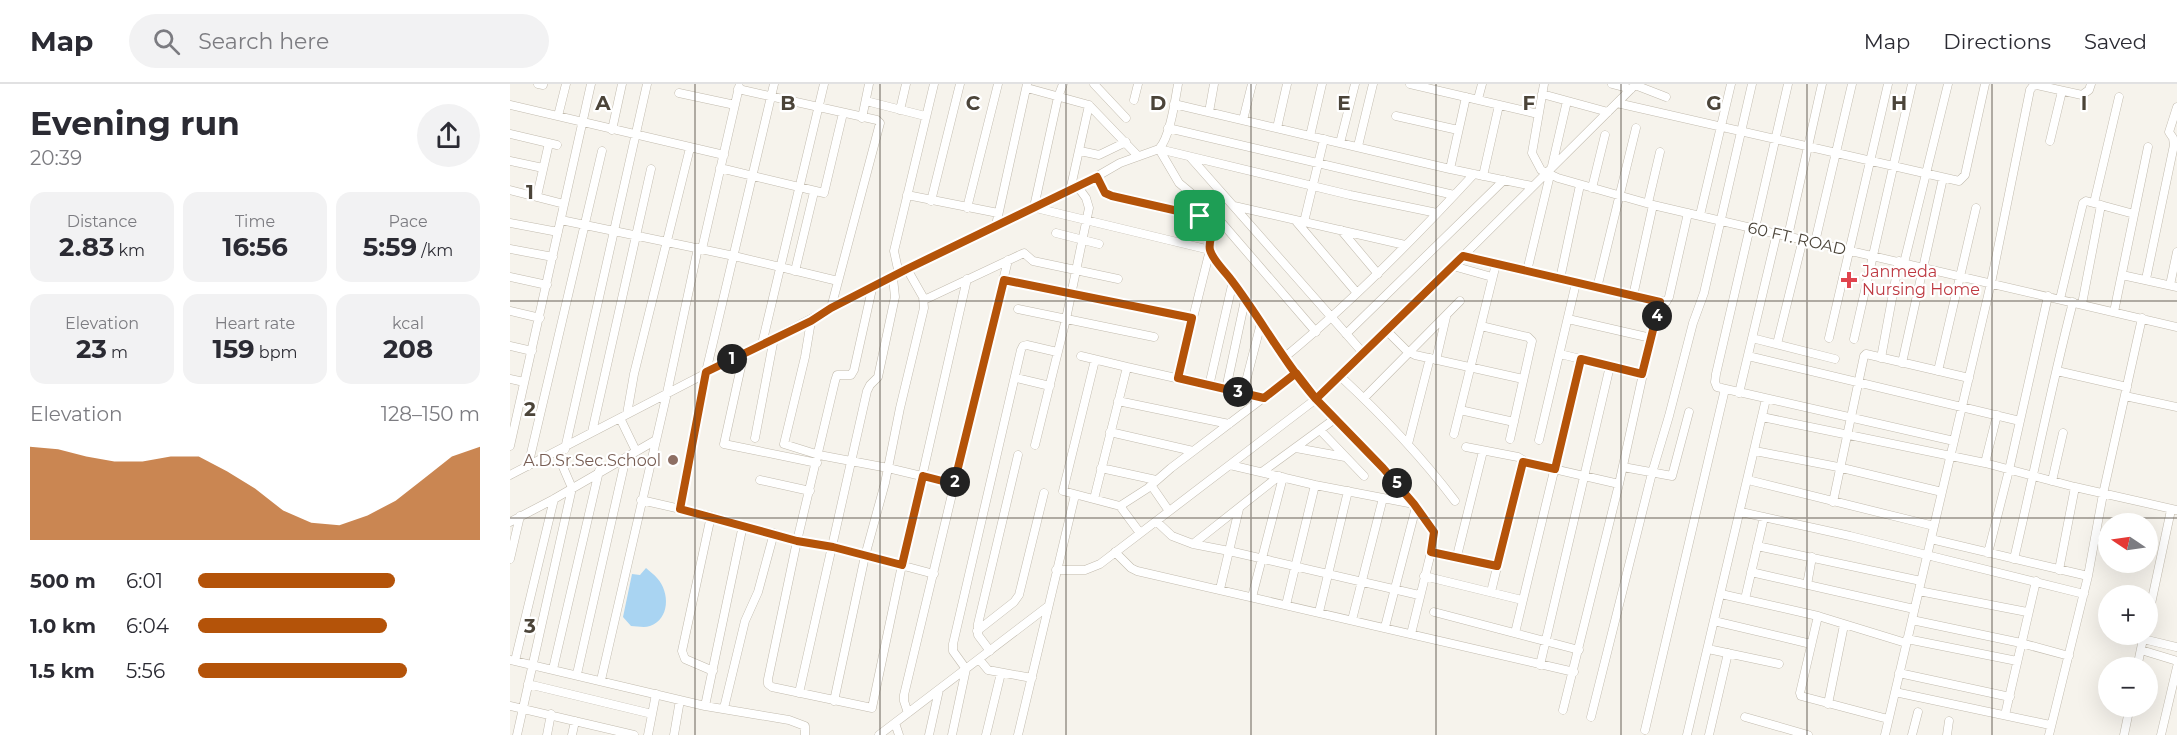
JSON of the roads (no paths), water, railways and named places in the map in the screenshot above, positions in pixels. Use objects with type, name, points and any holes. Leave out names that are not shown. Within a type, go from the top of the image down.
[{"type":"street","points":[[558,116],[566,84]]},
{"type":"street","points":[[510,446],[591,84]]},
{"type":"street","points":[[612,130],[622,84]]},
{"type":"street","points":[[516,735],[572,488],[561,451],[647,84]]},
{"type":"street","points":[[680,509],[706,372],[774,84]]},
{"type":"street","points":[[762,344],[824,84]]},
{"type":"street","points":[[862,118],[869,84]]},
{"type":"street","points":[[900,110],[906,84]]},
{"type":"street","points":[[800,693],[867,391],[878,377],[900,274],[894,251],[934,84]]},
{"type":"street","points":[[931,201],[960,84]]},
{"type":"street","points":[[967,208],[998,84]]},
{"type":"street","points":[[1037,208],[1058,97],[1063,84]]},
{"type":"street","points":[[1134,100],[1138,84]]},
{"type":"street","points":[[510,476],[561,451],[592,432],[706,372],[811,321],[831,308],[1138,156],[1159,149],[1168,128],[1178,84]]},
{"type":"street","points":[[1209,112],[1214,84]]},
{"type":"street","points":[[1243,120],[1252,84]]},
{"type":"street","points":[[1276,128],[1287,84]]},
{"type":"street","points":[[1310,136],[1322,84]]},
{"type":"street","points":[[1340,143],[1354,84]]},
{"type":"street","points":[[1358,147],[1372,84]]},
{"type":"street","points":[[1410,84],[1538,114]]},
{"type":"street","points":[[1478,99],[1482,84]]},
{"type":"street","points":[[1544,84],[1532,153],[1537,165],[1549,172]]},
{"type":"street","points":[[1612,84],[1634,86],[1666,97]]},
{"type":"street","points":[[1700,215],[1731,84]]},
{"type":"street","points":[[1591,717],[1652,473],[1693,323],[1704,293],[1752,84]]},
{"type":"street","points":[[1788,84],[1716,374],[1717,387],[1954,441]]},
{"type":"street","points":[[1788,236],[1822,84]]},
{"type":"street","points":[[1815,242],[1852,84]]},
{"type":"street","points":[[1829,338],[1888,84]]},
{"type":"street","points":[[1854,339],[1871,256],[1912,84]]},
{"type":"street","points":[[1881,358],[1901,262],[1948,84]]},
{"type":"street","points":[[1617,103],[1959,181],[1965,176],[1985,84]]},
{"type":"street","points":[[1885,735],[1992,283],[2030,90],[2037,85],[2082,95],[2090,90],[2091,84]]},
{"type":"street","points":[[996,225],[1027,86],[1089,105],[1138,156]]},
{"type":"street","points":[[1098,86],[1126,118]]},
{"type":"street","points":[[1056,570],[1090,569],[1316,399],[1454,266],[1634,86]]},
{"type":"street","points":[[601,680],[641,500],[739,87],[879,121],[831,308]]},
{"type":"street","points":[[2050,141],[2062,91]]},
{"type":"street","points":[[678,93],[735,105]]},
{"type":"street","points":[[1542,94],[1608,112]]},
{"type":"street","points":[[1450,169],[1466,97]]},
{"type":"street","points":[[2082,304],[2097,204],[2119,97]]},
{"type":"street","points":[[866,101],[925,116]]},
{"type":"street","points":[[1527,271],[1567,101]]},
{"type":"street","points":[[1174,104],[1532,186]]},
{"type":"street","points":[[510,105],[724,155]]},
{"type":"street","points":[[1070,191],[1089,105]]},
{"type":"street","points":[[1483,176],[1499,105]]},
{"type":"street","points":[[2146,279],[2174,145],[2169,132],[2177,107]]},
{"type":"street","points":[[720,168],[814,192],[825,192],[843,113]]},
{"type":"street","points":[[1395,116],[1458,130]]},
{"type":"street","points":[[1168,128],[1454,195]]},
{"type":"street","points":[[1597,288],[1636,128]]},
{"type":"street","points":[[510,134],[553,144],[543,168],[537,196]]},
{"type":"street","points":[[1592,188],[1605,135]]},
{"type":"street","points":[[1299,221],[1312,186],[1324,139]]},
{"type":"street","points":[[1080,151],[1099,155],[1126,142]]},
{"type":"street","points":[[2114,312],[2148,147]]},
{"type":"street","points":[[636,451],[624,416],[690,148]]},
{"type":"street","points":[[1159,149],[1437,213]]},
{"type":"street","points":[[1159,149],[1179,183],[1209,208],[1316,332]]},
{"type":"street","points":[[528,466],[602,151]]},
{"type":"street","points":[[1633,296],[1660,152]]},
{"type":"street","points":[[1190,157],[1364,354]]},
{"type":"street","points":[[510,161],[543,168]]},
{"type":"street","points":[[592,432],[651,169]]},
{"type":"street","name":"60 FT. ROAD","points":[[1549,172],[1592,188],[1651,204],[2177,327]]},
{"type":"street","points":[[1286,357],[1332,318],[1378,274],[1474,174]]},
{"type":"street","points":[[1097,177],[1105,193],[1206,218],[1213,227],[1210,250],[1178,378]]},
{"type":"street","points":[[1902,363],[1943,178]]},
{"type":"street","points":[[1346,334],[1504,180]]},
{"type":"street","points":[[1560,279],[1580,184]]},
{"type":"street","points":[[1035,445],[1066,319],[1089,205],[1078,187]]},
{"type":"street","points":[[510,190],[564,204]]},
{"type":"street","points":[[795,271],[814,192]]},
{"type":"street","points":[[907,195],[998,213]]},
{"type":"street","points":[[2060,299],[2081,206],[2086,201],[2134,214]]},
{"type":"street","points":[[1234,206],[1405,245]]},
{"type":"street","points":[[1037,208],[1210,250],[1316,399],[1383,468],[1434,532],[1411,634]]},
{"type":"street","points":[[1938,371],[1976,208]]},
{"type":"street","points":[[1463,256],[1666,302],[1688,213]]},
{"type":"street","points":[[561,220],[734,256],[838,281]]},
{"type":"street","points":[[1299,221],[1357,293]]},
{"type":"street","points":[[510,223],[558,232]]},
{"type":"street","points":[[1341,230],[1378,274]]},
{"type":"street","points":[[1056,233],[1099,244]]},
{"type":"street","points":[[1739,393],[1777,233]]},
{"type":"street","points":[[1777,344],[1803,239]]},
{"type":"street","points":[[510,249],[553,257]]},
{"type":"street","points":[[2122,275],[2174,286],[2177,252]]},
{"type":"street","points":[[924,300],[1024,253],[1031,260],[1118,279]]},
{"type":"street","points":[[909,712],[904,695],[1008,260]]},
{"type":"street","points":[[1454,434],[1496,264]]},
{"type":"street","points":[[1454,266],[1492,277]]},
{"type":"street","points":[[834,701],[865,556],[888,468],[924,308],[924,300],[900,274]]},
{"type":"street","points":[[510,277],[547,285]]},
{"type":"street","points":[[872,289],[855,370],[852,375],[839,374],[836,377],[797,541],[768,679],[768,684],[772,687],[872,708],[902,565],[968,279]]},
{"type":"street","points":[[1004,280],[1192,318]]},
{"type":"street","points":[[1209,386],[1233,281]]},
{"type":"street","points":[[1539,440],[1576,283]]},
{"type":"street","points":[[1988,553],[2048,296]]},
{"type":"street","points":[[1226,389],[1245,300]]},
{"type":"street","points":[[1364,398],[1460,301]]},
{"type":"street","points":[[1563,710],[1619,484],[1660,302]]},
{"type":"street","points":[[2014,559],[2073,302]]},
{"type":"street","points":[[1018,309],[1154,337]]},
{"type":"street","points":[[510,311],[540,318]]},
{"type":"street","points":[[1408,444],[1447,316]]},
{"type":"street","points":[[2049,735],[2084,594],[2103,494],[2142,318]]},
{"type":"street","points":[[1568,319],[1651,338]]},
{"type":"street","points":[[811,321],[805,357],[784,444],[818,459]]},
{"type":"street","points":[[1243,393],[1261,323]]},
{"type":"street","points":[[1481,326],[1531,338],[1532,343],[1510,439]]},
{"type":"street","points":[[1387,331],[1411,353],[1523,379]]},
{"type":"street","points":[[755,438],[774,338]]},
{"type":"street","points":[[1752,338],[1835,359]]},
{"type":"street","points":[[952,735],[966,669],[953,651],[953,644],[1021,350],[1025,345],[1057,352]]},
{"type":"street","points":[[510,346],[532,351]]},
{"type":"street","points":[[744,353],[724,444],[818,459],[851,461],[954,484]]},
{"type":"street","points":[[1560,354],[1642,374]]},
{"type":"street","points":[[1833,502],[1866,354],[1969,378]]},
{"type":"street","points":[[1081,356],[1264,398]]},
{"type":"street","points":[[1748,356],[2020,421]]},
{"type":"street","points":[[1515,633],[1581,359]]},
{"type":"street","points":[[1095,360],[1062,489],[1066,493],[1120,506],[1140,533]]},
{"type":"street","points":[[1540,665],[1586,477],[1610,366]]},
{"type":"street","points":[[1094,499],[1127,367]]},
{"type":"street","points":[[2057,371],[2127,387]]},
{"type":"street","points":[[1120,506],[1154,483],[1296,373]]},
{"type":"street","points":[[1341,377],[1408,444],[1455,501]]},
{"type":"street","points":[[1016,378],[1050,386]]},
{"type":"street","points":[[510,379],[524,382]]},
{"type":"street","points":[[1645,730],[1725,389]]},
{"type":"street","points":[[2125,396],[2177,407]]},
{"type":"street","points":[[1687,735],[1766,399]]},
{"type":"street","points":[[1118,401],[1229,424]]},
{"type":"street","points":[[1460,410],[1514,422]]},
{"type":"street","points":[[1623,467],[1672,476],[1689,412]]},
{"type":"street","points":[[1985,463],[1997,415]]},
{"type":"street","points":[[1762,417],[1985,463],[2075,488],[2174,510],[2156,585]]},
{"type":"street","points":[[1262,472],[1336,418]]},
{"type":"street","points":[[1320,430],[1364,476]]},
{"type":"street","points":[[1110,432],[1193,451]]},
{"type":"street","points":[[2052,481],[2063,433]]},
{"type":"street","points":[[510,522],[656,440]]},
{"type":"street","points":[[1466,447],[1518,457],[1523,462],[1619,484]]},
{"type":"street","points":[[1296,448],[1346,457]]},
{"type":"street","points":[[1459,558],[1458,551],[1483,451]]},
{"type":"street","points":[[1755,451],[1841,468],[1942,492]]},
{"type":"street","points":[[990,651],[977,630],[1018,455]]},
{"type":"street","points":[[577,674],[626,457]]},
{"type":"street","points":[[1491,592],[1523,462]]},
{"type":"street","points":[[1230,465],[1415,506]]},
{"type":"street","points":[[1101,468],[1154,483],[1169,511]]},
{"type":"street","points":[[553,669],[599,471]]},
{"type":"street","points":[[1193,544],[1281,477]]},
{"type":"street","points":[[1252,597],[1281,477]]},
{"type":"street","points":[[760,480],[810,491]]},
{"type":"street","points":[[1748,480],[1934,526]]},
{"type":"street","points":[[1286,605],[1315,485]]},
{"type":"street","points":[[2059,570],[2075,488]]},
{"type":"street","points":[[1319,612],[1348,491]]},
{"type":"street","points":[[977,630],[1014,602],[1019,595],[1044,493]]},
{"type":"street","points":[[1018,735],[1075,495]]},
{"type":"street","points":[[1352,620],[1383,498]]},
{"type":"street","points":[[554,499],[512,660],[705,706],[799,723],[805,726],[805,735]]},
{"type":"street","points":[[641,500],[934,574]]},
{"type":"street","points":[[1385,627],[1415,506]]},
{"type":"street","points":[[1220,590],[1239,508]]},
{"type":"street","points":[[1741,512],[2084,594]]},
{"type":"street","points":[[510,559],[520,516]]},
{"type":"street","points":[[711,516],[682,651],[685,659],[713,671]]},
{"type":"street","points":[[1745,599],[1764,517]]},
{"type":"street","points":[[1156,521],[1172,536],[1193,544],[1419,595]]},
{"type":"street","points":[[705,706],[743,525]]},
{"type":"street","points":[[724,708],[745,621],[758,592],[774,533]]},
{"type":"street","points":[[1931,539],[2088,576]]},
{"type":"street","points":[[1757,546],[1921,581]]},
{"type":"street","points":[[1115,552],[1137,571],[1574,672]]},
{"type":"street","points":[[1431,552],[1497,566]]},
{"type":"street","points":[[1807,585],[1812,557]]},
{"type":"street","points":[[1751,572],[1914,609]]},
{"type":"street","points":[[1424,576],[1522,600]]},
{"type":"street","points":[[2005,715],[2036,581]]},
{"type":"street","points":[[1918,591],[2027,612]]},
{"type":"street","points":[[1721,594],[1818,616],[1907,641],[2017,661]]},
{"type":"street","points":[[879,735],[1048,607]]},
{"type":"street","points":[[1434,612],[1579,650]]},
{"type":"street","points":[[1818,616],[1801,696],[1888,719]]},
{"type":"street","points":[[1912,620],[2069,656]]},
{"type":"street","points":[[1714,621],[1811,644]]},
{"type":"street","points":[[1828,704],[1844,625]]},
{"type":"street","points":[[2158,641],[2177,646]]},
{"type":"street","points":[[2140,657],[2142,645]]},
{"type":"street","points":[[1708,649],[1779,664]]},
{"type":"street","points":[[2141,650],[2177,661]]},
{"type":"street","points":[[1709,735],[1728,653]]},
{"type":"street","points":[[979,659],[985,669],[1032,678]]},
{"type":"street","points":[[2161,735],[2177,667]]},
{"type":"street","points":[[986,735],[1001,673]]},
{"type":"street","points":[[1899,673],[2010,697]]},
{"type":"street","points":[[528,684],[652,714]]},
{"type":"street","points":[[929,735],[939,690]]},
{"type":"street","points":[[1895,692],[2050,725]]},
{"type":"street","points":[[648,735],[656,694]]},
{"type":"street","points":[[674,735],[680,700]]},
{"type":"street","points":[[510,706],[551,714],[605,732],[631,735]]},
{"type":"street","points":[[1912,735],[1917,712]]},
{"type":"street","points":[[547,735],[551,714]]},
{"type":"street","points":[[1745,717],[1808,735]]},
{"type":"street","points":[[2124,735],[2128,717]]},
{"type":"street","points":[[1947,735],[1949,721]]},
{"type":"street","points":[[572,735],[575,722]]},
{"type":"street","points":[[895,723],[899,735]]},
{"type":"water","points":[[646,568],[661,584],[666,597],[666,605],[657,623],[643,627],[631,626],[623,617],[632,574],[640,575]]},
{"type":"place","name":"Janmeda Nursing Home","points":[[1849,280]]},
{"type":"place","name":"A.D.Sr.Sec.School","points":[[673,460]]}]
